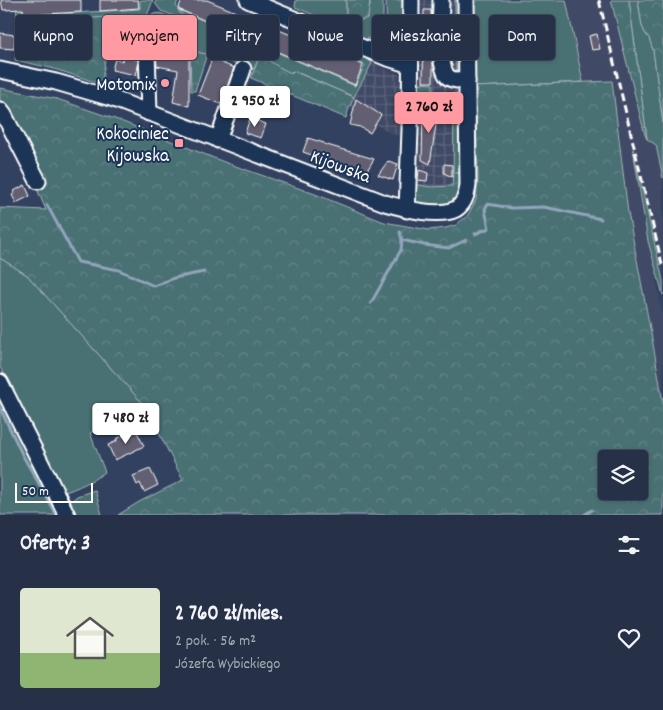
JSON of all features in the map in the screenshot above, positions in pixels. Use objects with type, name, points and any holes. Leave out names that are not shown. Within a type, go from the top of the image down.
[{"type":"street","points":[[248,0],[385,57],[410,64]]},
{"type":"street","points":[[407,210],[411,0]]},
{"type":"street","points":[[441,0],[441,56],[444,71],[452,79],[467,81],[466,0]]},
{"type":"street","points":[[147,60],[149,113]]},
{"type":"street","points":[[218,140],[243,69]]},
{"type":"street","name":"Kijowska","points":[[0,70],[56,82],[111,98],[385,203],[407,210],[436,212],[450,211],[457,208],[467,193],[467,81]]},
{"type":"street","points":[[0,110],[38,181]]},
{"type":"street","points":[[0,382],[67,515]]},
{"type":"shaded area","points":[[416,0],[455,0],[455,15],[416,15]]},
{"type":"shaded area","points":[[566,0],[611,0],[645,135],[656,145],[663,178],[663,285],[639,184],[663,317],[663,402],[628,213],[612,81],[583,82]]},
{"type":"shaded area","points":[[417,60],[456,60],[460,94],[433,94],[433,84],[418,85]]},
{"type":"shaded area","points":[[372,63],[399,75],[403,83],[405,135],[391,134],[349,108]]},
{"type":"shaded area","points":[[421,95],[447,106],[454,115],[452,186],[431,187],[412,184]]},
{"type":"green space","points":[[22,0],[23,15],[17,15],[16,6]]},
{"type":"green space","points":[[140,0],[153,0],[147,15],[102,15],[102,17],[92,19],[92,15],[40,15],[140,9]]},
{"type":"green space","points":[[157,0],[178,0],[176,6],[181,15],[172,15],[161,11],[155,3]]},
{"type":"green space","points":[[296,0],[346,0],[346,13],[370,7],[370,0],[383,0],[383,15],[372,15],[372,40],[367,38],[367,46],[362,44],[362,15],[314,15],[295,7]]},
{"type":"green space","points":[[346,0],[370,0],[368,18],[362,20],[362,15],[347,15]]},
{"type":"green space","points":[[386,0],[402,0],[402,15],[386,15]]},
{"type":"green space","points":[[455,0],[458,0],[458,15],[455,15]]},
{"type":"green space","points":[[474,0],[566,0],[583,82],[475,87],[475,60],[479,60],[479,15],[474,15]]},
{"type":"green space","points":[[611,0],[629,0],[647,139],[645,135]]},
{"type":"green space","points":[[629,0],[638,0],[642,26],[653,50],[663,123],[663,178],[656,145],[647,139]]},
{"type":"green space","points":[[638,0],[663,0],[663,123],[653,50],[642,26]]},
{"type":"green space","points":[[179,10],[191,15],[183,15]]},
{"type":"green space","points":[[102,17],[102,60],[105,60],[102,84],[51,68],[15,60],[92,60],[92,18]]},
{"type":"green space","points":[[197,18],[207,22],[207,55],[197,51]]},
{"type":"green space","points":[[197,51],[207,54],[195,91],[191,91],[190,60],[197,60]]},
{"type":"green space","points":[[279,53],[289,58],[289,60],[295,60],[355,86],[365,65],[359,62],[362,60],[362,53],[372,63],[354,97],[294,71],[292,74],[279,67],[258,60],[279,60]]},
{"type":"green space","points":[[224,60],[258,60],[254,69]]},
{"type":"green space","points":[[258,60],[268,60],[291,73],[293,71],[354,97],[346,118],[251,78]]},
{"type":"green space","points":[[456,60],[459,60],[459,73],[457,73]]},
{"type":"green space","points":[[612,81],[628,213],[663,402],[663,515],[118,515],[183,480],[145,406],[27,275],[0,258],[0,208],[46,210],[37,189],[45,182],[0,102],[0,88],[57,99],[118,120],[384,222],[429,230],[456,225],[468,215],[476,200],[478,179],[475,87]]},
{"type":"green space","points":[[421,83],[433,84],[433,94],[460,94],[460,173],[453,173],[454,115],[446,115],[446,106],[428,97],[415,95],[418,85]]},
{"type":"green space","points":[[633,149],[663,281],[663,295],[648,241]]},
{"type":"green space","points":[[453,173],[460,173],[459,192],[455,201],[439,205],[411,202],[412,184],[431,187],[452,186]]},
{"type":"green space","points":[[0,258],[27,275],[145,406],[90,433],[105,472],[85,484],[63,493],[0,367]]},
{"type":"green space","points":[[0,399],[58,515],[0,515]]},
{"type":"green space","points":[[95,490],[102,515],[75,515],[69,503],[77,496]]},
{"type":"building","points":[[1,0],[81,0],[81,12],[24,15],[23,9],[3,10]]},
{"type":"building","points":[[100,0],[138,0],[139,8],[100,11]]},
{"type":"building","points":[[182,0],[207,0],[243,15],[207,15],[207,21],[197,17],[197,15],[192,15],[178,9]]},
{"type":"building","points":[[424,10],[431,10],[431,15],[424,15]]},
{"type":"building","points":[[279,30],[289,34],[289,57],[279,52]]},
{"type":"building","points":[[0,33],[15,35],[14,49],[0,48]]},
{"type":"building","points":[[597,34],[600,49],[592,50],[589,36]]},
{"type":"building","points":[[115,60],[138,60],[136,75],[112,70]]},
{"type":"building","points":[[156,60],[189,60],[189,106],[173,102],[178,70],[157,66]]},
{"type":"building","points":[[212,60],[234,68],[221,104],[198,95]]},
{"type":"building","points":[[297,60],[351,60],[363,65],[355,85]]},
{"type":"building","points":[[423,60],[433,60],[433,82],[423,82]]},
{"type":"building","points":[[274,89],[284,93],[281,103],[270,99]]},
{"type":"building","points":[[356,99],[381,115],[370,133],[360,127],[350,125]]},
{"type":"building","points":[[423,110],[438,112],[430,164],[422,160]]},
{"type":"building","points":[[250,118],[266,124],[261,138],[245,133]]},
{"type":"building","points":[[308,138],[374,159],[366,172],[332,162],[303,152]]},
{"type":"building","points":[[388,161],[398,164],[393,180],[378,175]]},
{"type":"building","points":[[444,164],[452,165],[452,177],[444,173]]},
{"type":"building","points":[[419,170],[428,173],[427,181],[418,180]]},
{"type":"building","points":[[25,185],[30,196],[16,203],[12,195],[15,193],[14,191]]},
{"type":"building","points":[[136,430],[144,446],[115,460],[108,445],[117,441],[116,439]]},
{"type":"building","points":[[150,469],[158,485],[144,492],[140,483],[137,485],[133,476]]},
{"type":"waterway","points":[[475,234],[489,228],[485,210],[487,204],[512,208],[544,207],[601,219]]},
{"type":"waterway","points":[[47,205],[78,262],[119,270],[154,286],[174,278],[204,272]]},
{"type":"waterway","points":[[400,232],[402,240],[424,245],[449,248],[466,240]]},
{"type":"waterway","points":[[371,303],[401,250],[402,240]]},
{"type":"waterway","points":[[0,408],[23,456],[57,515]]},
{"type":"waterway","points":[[584,515],[592,510]]},
{"type":"railway","points":[[599,0],[663,268]]},
{"type":"place","name":"Motomix","points":[[165,83]]},
{"type":"place","name":"Kokociniec Kijowska","points":[[179,143]]}]
